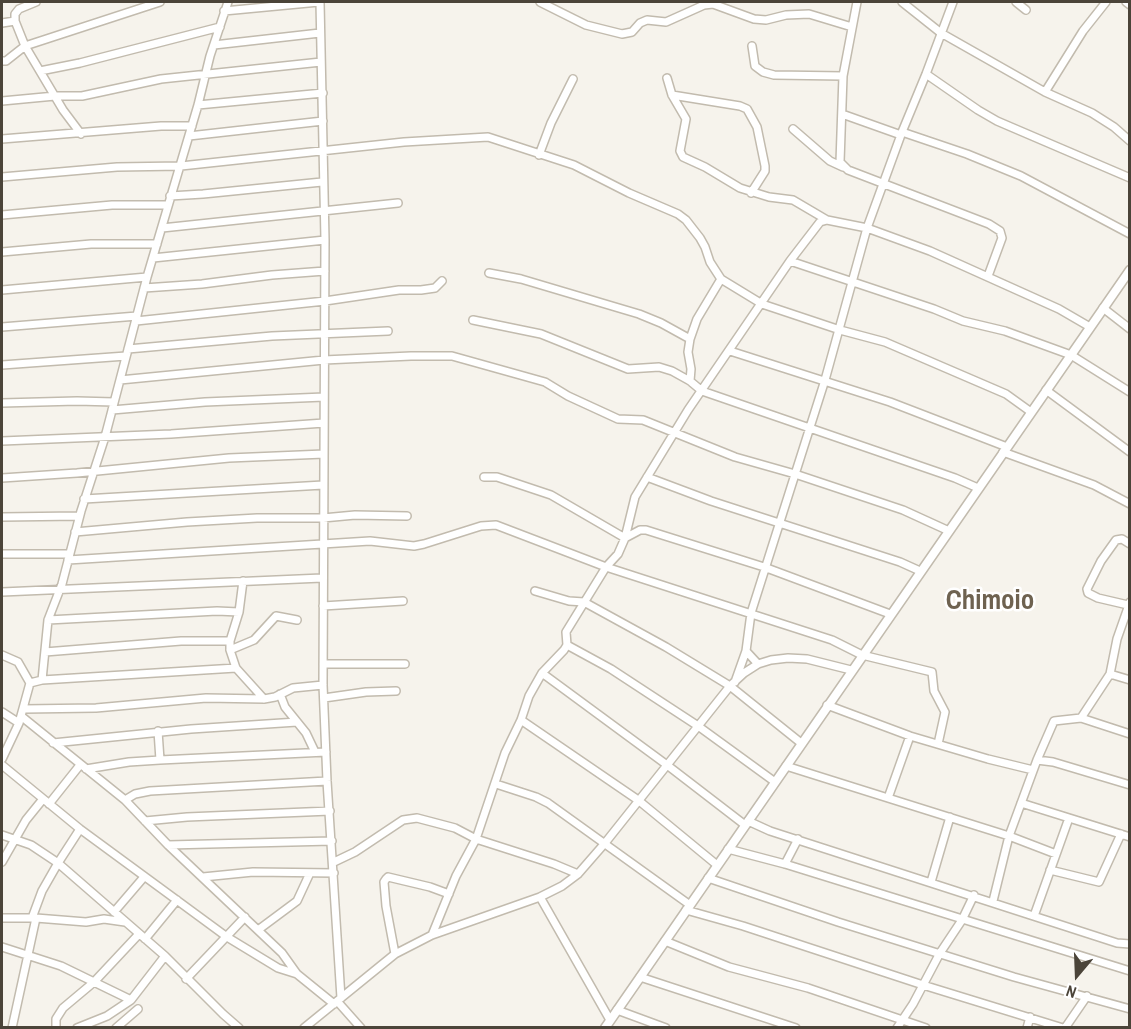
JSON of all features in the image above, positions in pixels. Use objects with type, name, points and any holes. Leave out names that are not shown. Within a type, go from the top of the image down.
[{"type":"street","points":[[36,2],[19,9],[15,14],[15,21],[25,46],[81,134]]},
{"type":"street","points":[[2,61],[6,61],[25,46],[160,2]]},
{"type":"street","points":[[42,680],[48,620],[105,437],[147,277],[228,2]]},
{"type":"street","points":[[224,11],[319,2],[325,240],[323,685],[327,781],[334,862],[337,1001]]},
{"type":"street","points":[[843,167],[840,162],[843,76],[857,2]]},
{"type":"street","points":[[902,2],[941,33],[1045,92],[1092,113],[1130,141]]},
{"type":"street","points":[[733,684],[746,651],[751,613],[764,567],[825,380],[867,228],[953,2]]},
{"type":"street","points":[[1016,2],[1026,10]]},
{"type":"street","points":[[1045,92],[1083,31],[1106,2]]},
{"type":"street","points":[[546,3],[586,25],[622,34],[632,32],[640,23],[647,20],[666,22],[704,5],[713,4],[754,19],[766,20],[786,15],[809,14],[852,27]]},
{"type":"street","points":[[2,24],[15,21]]},
{"type":"street","points":[[40,71],[220,27]]},
{"type":"street","points":[[214,45],[320,33]]},
{"type":"street","points":[[752,46],[755,66],[763,72],[774,75],[843,76]]},
{"type":"street","points":[[2,101],[82,96],[161,79],[321,62]]},
{"type":"street","points":[[926,74],[997,121],[1130,178]]},
{"type":"street","points":[[667,78],[672,95],[686,119],[680,154],[751,193],[793,200],[827,220],[867,228],[930,251],[1059,309],[1090,327]]},
{"type":"street","points":[[539,154],[551,123],[573,79]]},
{"type":"street","points":[[198,105],[323,93]]},
{"type":"street","points":[[672,95],[747,109],[757,127],[765,166],[765,171],[751,193]]},
{"type":"street","points":[[842,114],[967,154],[1021,176],[1130,234]]},
{"type":"street","points":[[189,136],[323,121]]},
{"type":"street","points":[[2,139],[161,126],[192,126]]},
{"type":"street","points":[[793,129],[830,161],[989,224],[1000,231],[1002,237],[987,276]]},
{"type":"street","points":[[2,177],[117,167],[181,166],[404,142],[488,137],[574,165],[629,193],[678,214],[686,220],[700,238],[710,262],[721,279],[762,304],[840,330],[885,342],[987,384],[1031,412]]},
{"type":"street","points":[[171,196],[322,182]]},
{"type":"street","points":[[162,228],[398,203]]},
{"type":"street","points":[[2,215],[112,205],[168,205]]},
{"type":"street","points":[[432,935],[476,839],[529,696],[542,673],[567,645],[566,632],[606,567],[618,554],[625,538],[635,497],[674,433],[790,261],[813,229],[820,222],[827,220]]},
{"type":"street","points":[[153,258],[325,240]]},
{"type":"street","points":[[2,252],[91,244],[157,244]]},
{"type":"street","points":[[790,261],[934,309],[963,321],[1005,331],[1071,355],[1130,392]]},
{"type":"street","points":[[144,288],[325,271]]},
{"type":"street","points":[[540,897],[608,1024],[851,670],[1129,272]]},
{"type":"street","points":[[489,273],[521,279],[639,314],[690,339]]},
{"type":"street","points":[[2,290],[147,277]]},
{"type":"street","points":[[690,381],[691,369],[688,352],[690,339],[697,320],[721,279]]},
{"type":"street","points":[[2,327],[137,318],[325,301],[399,290],[421,291],[435,288],[442,281]]},
{"type":"street","points":[[1103,308],[1130,329]]},
{"type":"street","points":[[473,320],[541,334],[628,369],[659,368],[672,372],[690,381],[702,391],[955,478],[978,488]]},
{"type":"street","points":[[2,365],[324,334],[388,331]]},
{"type":"street","points":[[730,351],[931,416],[1005,449],[1094,484],[1130,504]]},
{"type":"street","points":[[120,380],[324,360],[452,356],[545,382],[568,396],[618,419],[643,420],[735,457],[795,474],[903,510],[949,531]]},
{"type":"street","points":[[1046,390],[1130,453]]},
{"type":"street","points":[[2,403],[77,401],[113,406],[324,396]]},
{"type":"street","points":[[2,441],[324,423]]},
{"type":"street","points":[[2,478],[229,458],[324,454]]},
{"type":"street","points":[[484,477],[497,477],[551,495],[625,538]]},
{"type":"street","points":[[647,477],[920,571]]},
{"type":"street","points":[[84,499],[323,485]]},
{"type":"street","points":[[2,517],[79,516]]},
{"type":"street","points":[[75,532],[257,518],[407,516]]},
{"type":"street","points":[[2,554],[69,557],[370,541],[414,546],[489,524],[606,567],[832,640],[862,655],[932,672],[934,691],[945,712],[939,744]]},
{"type":"street","points":[[625,538],[640,530],[645,530],[764,567],[890,614]]},
{"type":"street","points":[[1081,718],[1110,674],[1117,639],[1127,620],[1129,604],[1098,598],[1088,593],[1087,589],[1101,561],[1116,540],[1122,539],[1130,544]]},
{"type":"street","points":[[2,592],[322,578]]},
{"type":"street","points":[[243,581],[239,612],[230,641],[230,650],[236,668],[264,699]]},
{"type":"street","points":[[535,591],[569,601],[585,602],[733,684],[801,743]]},
{"type":"street","points":[[323,606],[357,606],[403,601]]},
{"type":"street","points":[[48,620],[217,611],[239,612]]},
{"type":"street","points":[[230,650],[254,640],[276,616],[297,620]]},
{"type":"street","points":[[45,652],[181,641],[230,641]]},
{"type":"street","points":[[567,645],[611,669],[698,726],[775,782]]},
{"type":"street","points":[[746,651],[758,664]]},
{"type":"street","points":[[2,655],[18,662],[30,683],[21,716],[2,759]]},
{"type":"street","points":[[307,1027],[395,954],[432,935],[540,897],[562,886],[578,874],[733,684],[758,664],[780,659],[807,659],[851,670]]},
{"type":"street","points":[[323,664],[405,664]]},
{"type":"street","points":[[30,683],[42,680],[236,668]]},
{"type":"street","points":[[542,673],[747,823],[1117,943],[1130,944]]},
{"type":"street","points":[[1110,674],[1130,680]]},
{"type":"street","points":[[2,712],[21,716],[206,698],[264,699],[293,688],[323,685]]},
{"type":"street","points":[[324,698],[366,692],[396,691]]},
{"type":"street","points":[[280,694],[285,706],[306,733],[315,752]]},
{"type":"street","points":[[827,705],[910,736],[1034,770]]},
{"type":"street","points":[[21,716],[125,800],[168,845],[282,953],[297,974]]},
{"type":"street","points":[[993,901],[1009,836],[1054,721],[1081,718],[1130,734]]},
{"type":"street","points":[[521,720],[638,800],[717,865]]},
{"type":"street","points":[[53,743],[158,731],[297,722]]},
{"type":"street","points":[[158,731],[160,760]]},
{"type":"street","points":[[888,798],[910,736]]},
{"type":"street","points":[[2,862],[14,839],[46,802],[83,767],[160,760],[326,752]]},
{"type":"street","points":[[1037,760],[1053,762],[1130,785]]},
{"type":"street","points":[[2,765],[80,830],[227,937],[278,968],[297,974],[337,1001],[359,1027]]},
{"type":"street","points":[[786,766],[1009,836],[1056,854]]},
{"type":"street","points":[[125,800],[135,794],[150,791],[327,781]]},
{"type":"street","points":[[496,784],[548,803],[605,843],[688,907],[923,985],[1064,1028],[1087,996]]},
{"type":"street","points":[[1021,802],[1130,837]]},
{"type":"street","points":[[145,821],[330,811]]},
{"type":"street","points":[[334,862],[356,852],[403,820],[417,818],[455,828],[476,839],[578,874]]},
{"type":"street","points":[[931,882],[950,818]]},
{"type":"street","points":[[1034,916],[1069,818]]},
{"type":"street","points":[[12,1028],[34,918],[42,891],[80,830]]},
{"type":"street","points":[[1050,870],[1099,882],[1121,834]]},
{"type":"street","points":[[2,835],[31,845],[58,863],[165,956],[186,979],[239,1028]]},
{"type":"street","points":[[784,864],[798,839]]},
{"type":"street","points":[[168,845],[332,841]]},
{"type":"street","points":[[729,849],[962,920],[969,920],[1130,971]]},
{"type":"street","points":[[203,877],[253,872],[334,873]]},
{"type":"street","points":[[258,930],[297,901],[310,873]]},
{"type":"street","points":[[114,912],[144,877]]},
{"type":"street","points":[[395,954],[386,906],[384,882],[386,879],[388,877],[430,887],[449,894]]},
{"type":"street","points":[[708,878],[1014,977],[1130,1009]]},
{"type":"street","points":[[897,1028],[940,953],[962,920],[974,895]]},
{"type":"street","points":[[56,1028],[56,1019],[63,1008],[94,982],[177,900]]},
{"type":"street","points":[[186,979],[245,917]]},
{"type":"street","points":[[2,918],[73,922],[104,919],[127,923]]},
{"type":"street","points":[[665,941],[729,967],[807,988],[926,1028]]},
{"type":"street","points":[[2,947],[60,966],[131,1000]]},
{"type":"street","points":[[77,1028],[107,1016],[131,1000],[165,956]]},
{"type":"street","points":[[640,977],[796,1028]]},
{"type":"street","points":[[116,1028],[138,1009]]},
{"type":"street","points":[[617,1010],[666,1028]]},
{"type":"street","points":[[1027,1028],[1030,1017]]},
{"type":"district","name":"Chimoio","points":[[990,602]]}]
